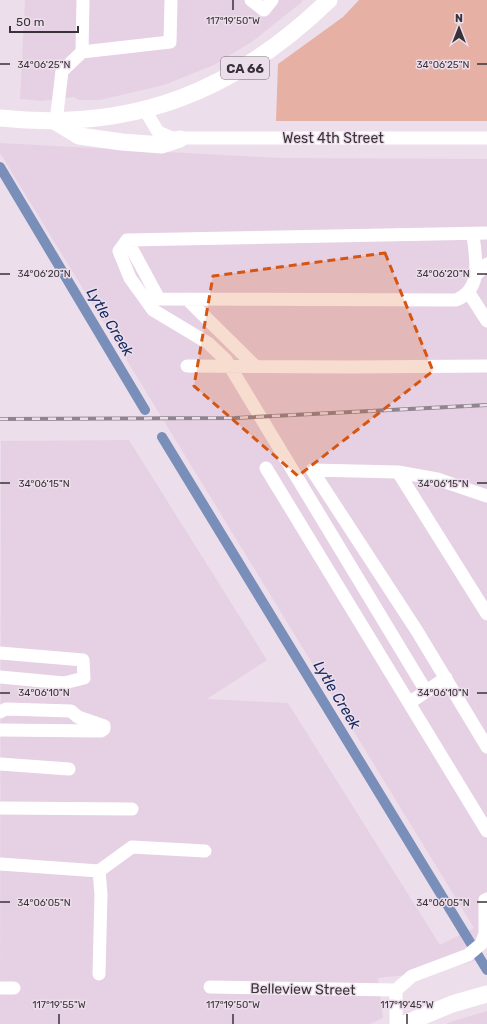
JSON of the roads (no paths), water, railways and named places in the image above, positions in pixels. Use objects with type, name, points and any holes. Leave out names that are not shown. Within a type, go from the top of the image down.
[{"type":"main road","name":"CA 66","points":[[0,118],[56,122],[101,118],[145,110],[183,98],[228,77],[249,65],[281,42],[314,8],[329,0]]},
{"type":"main road","points":[[56,122],[79,136],[122,142],[162,145],[180,139]]},
{"type":"main road","points":[[404,1024],[426,1014],[484,994]]},
{"type":"street","points":[[82,52],[83,0]]},
{"type":"street","points":[[56,122],[62,71],[82,52],[170,42],[171,0]]},
{"type":"street","points":[[251,0],[264,10],[272,0]]},
{"type":"street","name":"West 4th Street","points":[[145,110],[158,132],[165,136],[180,139],[487,138]]},
{"type":"street","points":[[127,240],[487,233]]},
{"type":"street","points":[[127,240],[159,299],[456,300],[469,292],[474,284],[476,275],[473,234]]},
{"type":"street","points":[[127,240],[119,251],[130,278],[153,310],[208,343],[226,360],[426,691]]},
{"type":"street","points":[[476,275],[487,264]]},
{"type":"street","points":[[469,292],[487,322]]},
{"type":"street","points":[[187,299],[254,365]]},
{"type":"street","points":[[187,366],[487,366]]},
{"type":"street","points":[[266,468],[487,831]]},
{"type":"street","points":[[487,496],[437,479],[398,472],[312,470],[417,630],[487,747]]},
{"type":"street","points":[[398,472],[487,614]]},
{"type":"street","points":[[0,653],[84,660],[84,678],[64,683],[0,677]]},
{"type":"street","points":[[409,703],[446,678]]},
{"type":"street","points":[[0,712],[6,709],[71,711],[78,717],[104,726],[104,729],[101,731],[0,730]]},
{"type":"street","points":[[0,764],[69,769]]},
{"type":"street","points":[[0,808],[132,809]]},
{"type":"street","points":[[0,864],[99,871],[132,847],[205,851]]},
{"type":"street","points":[[99,871],[101,894],[99,974]]},
{"type":"street","points":[[396,1024],[396,990],[412,976],[468,955],[481,944],[485,934],[485,900],[487,899]]},
{"type":"street","name":"Belleview Street","points":[[210,987],[396,990]]},
{"type":"street","points":[[0,988],[14,988]]},
{"type":"waterway","name":"Lytle Creek","points":[[0,167],[145,410]]},
{"type":"waterway","name":"Lytle Creek","points":[[162,437],[487,970]]},
{"type":"railway","points":[[0,419],[235,418],[487,405]]}]
